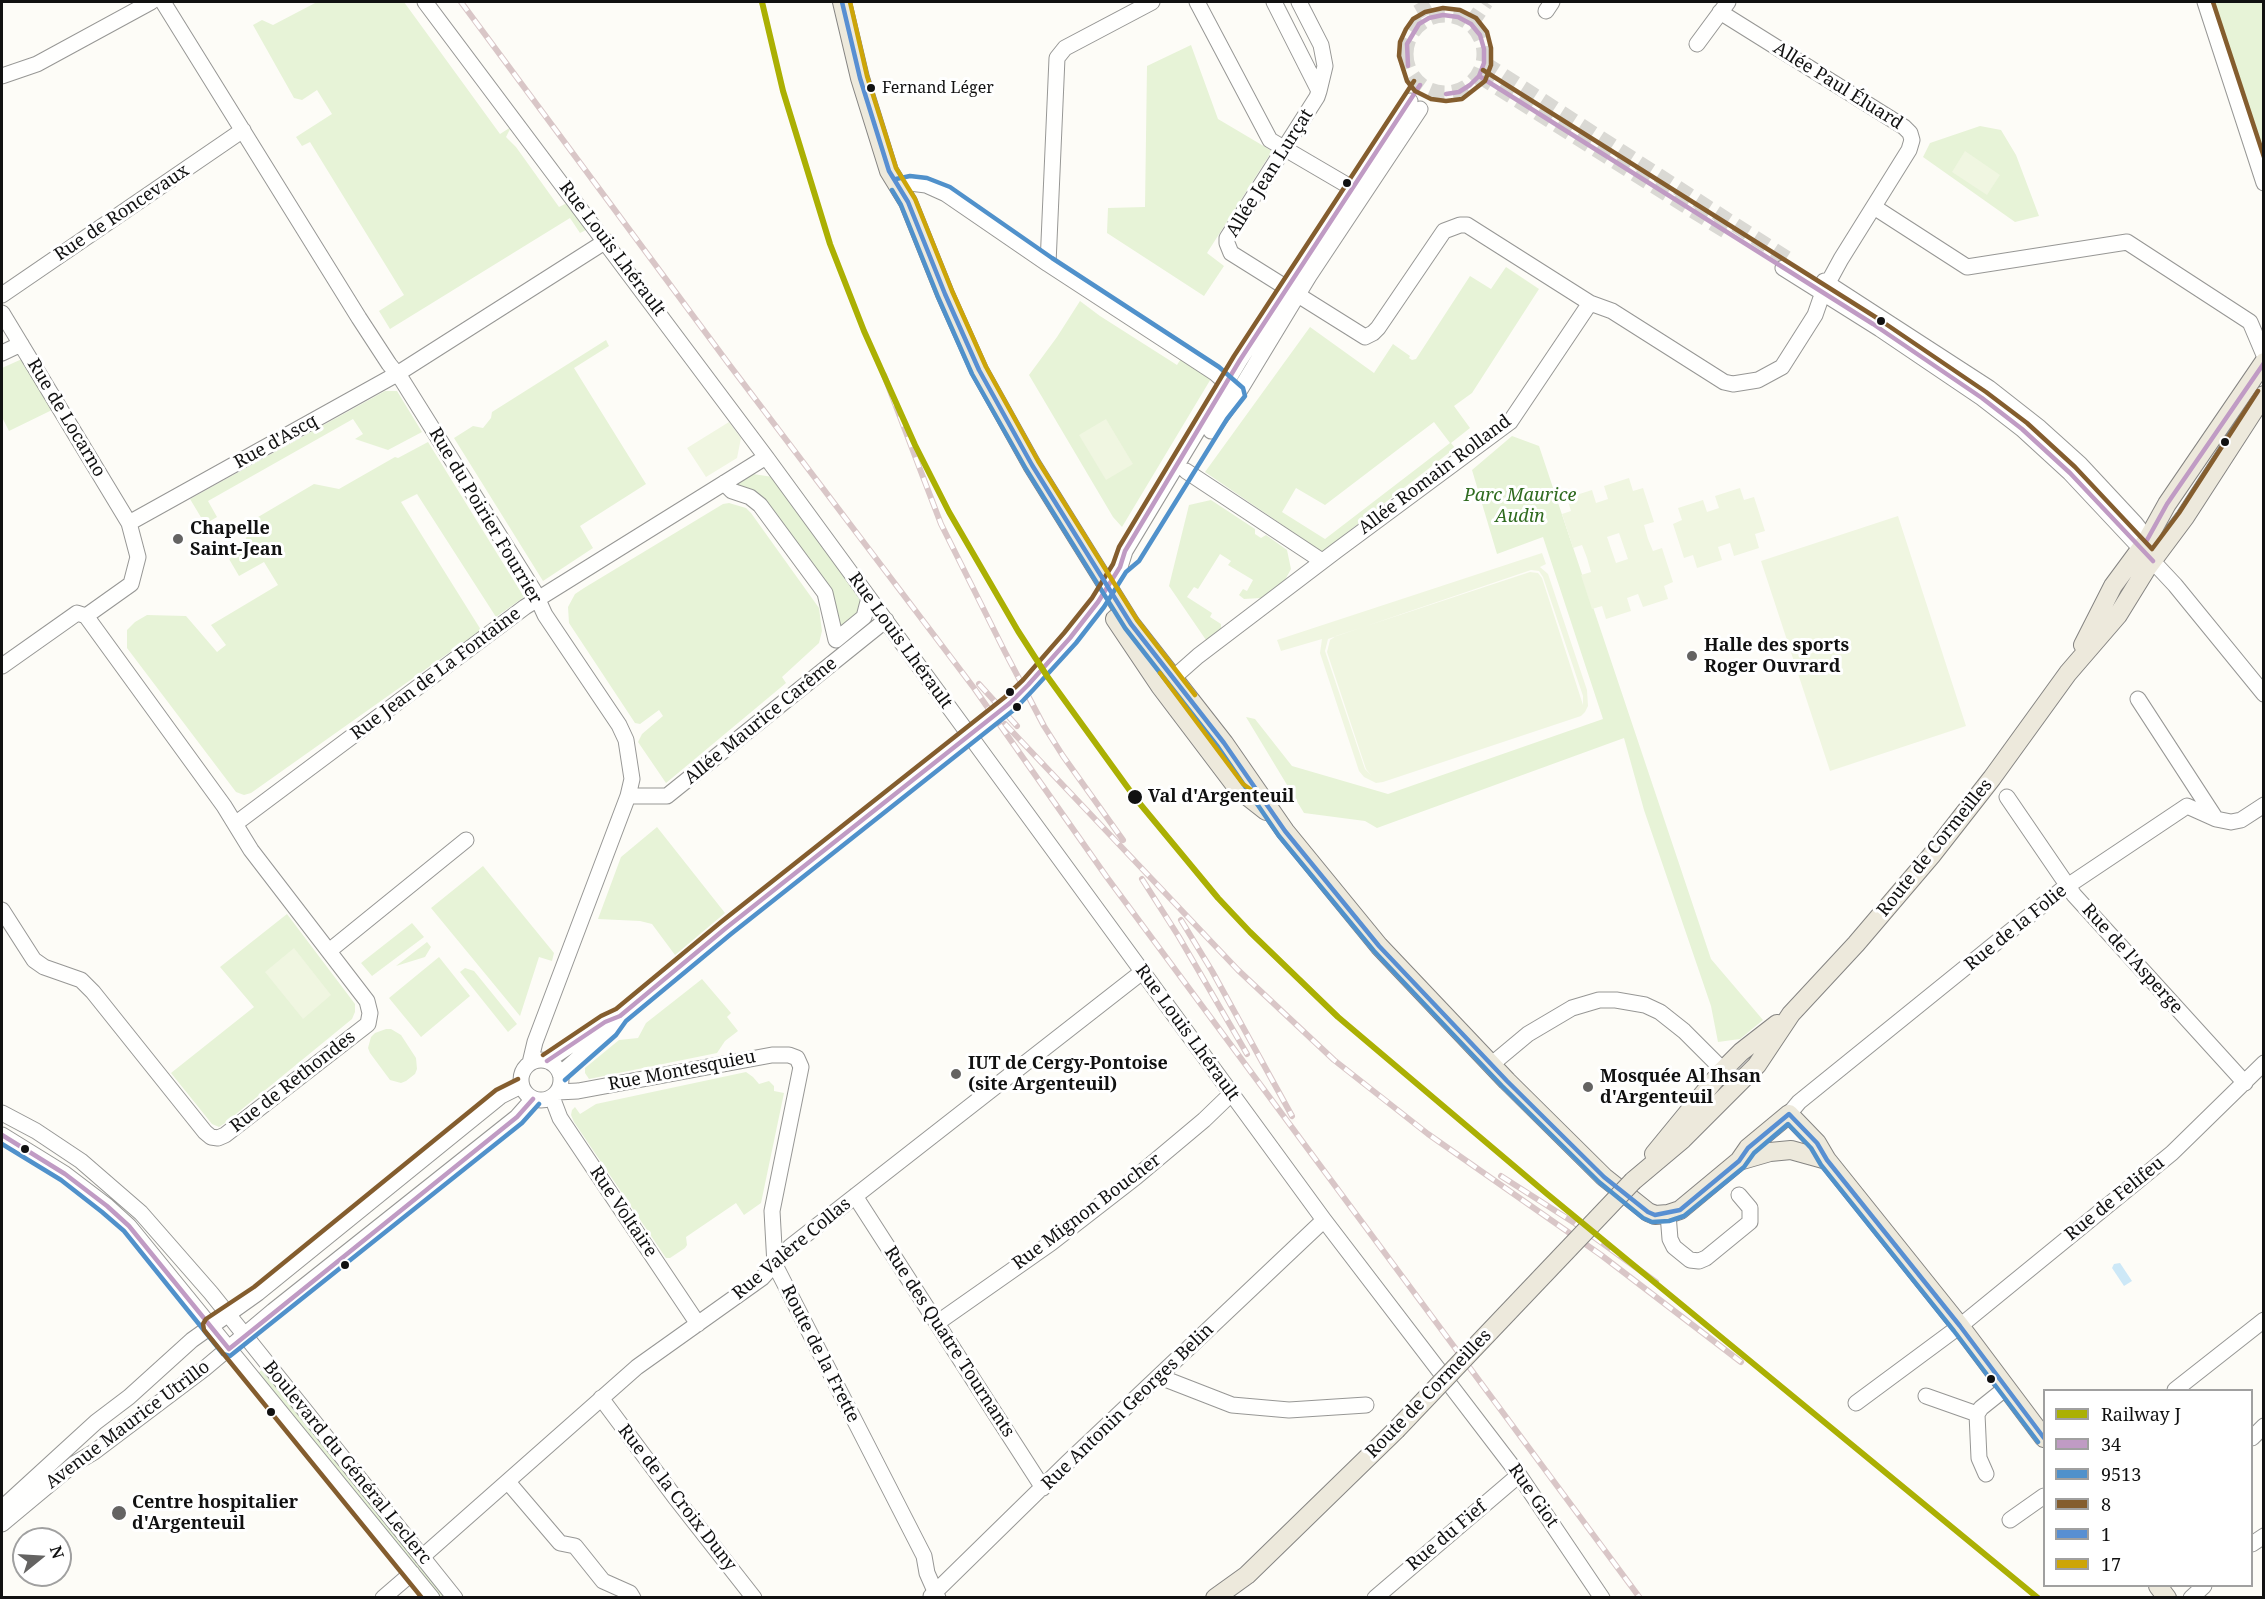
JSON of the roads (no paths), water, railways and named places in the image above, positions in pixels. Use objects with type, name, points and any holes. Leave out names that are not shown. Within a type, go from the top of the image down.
[{"type":"main road","points":[[842,2],[860,78],[889,171],[908,202],[979,370],[1032,465],[1131,624],[1224,743],[1276,818],[1379,946],[1604,1177],[1655,1215],[1680,1210],[1739,1161],[1748,1148],[1789,1114],[1816,1143],[1827,1160],[1960,1326],[2043,1437]]},
{"type":"main road","name":"Route de Cormeilles","points":[[1215,1598],[1247,1575],[1396,1430],[1634,1181],[1683,1139],[1757,1065],[1791,1014],[1856,944],[1931,856],[1992,778],[2068,673],[2118,615],[2150,550],[2167,504],[2264,362]]},
{"type":"main road","name":"Route de Cormeilles","points":[[2150,550],[2186,517],[2264,395]]},
{"type":"main road","points":[[1090,559],[1117,624],[1160,686],[1238,789],[1276,818]]},
{"type":"main road","name":"Route de Cormeilles","points":[[1634,1181],[1674,1128],[1722,1071],[1742,1052],[1791,1014]]},
{"type":"main road","points":[[1739,1161],[1770,1152],[1791,1150],[1827,1160]]},
{"type":"street","points":[[2,76],[37,64],[152,2]]},
{"type":"street","name":"Rue du Poirier Fourrier","points":[[163,2],[371,337],[397,374],[534,591],[564,645],[619,725],[626,741],[632,778],[628,796],[535,1042],[530,1063]]},
{"type":"street","name":"Rue Louis Lhérault","points":[[426,2],[766,457],[1324,1220],[1459,1397]]},
{"type":"street","points":[[1048,264],[1057,58],[1071,45],[1152,2]]},
{"type":"street","points":[[1197,2],[1270,140],[1352,188]]},
{"type":"street","name":"Allée Jean Lurçat","points":[[1274,2],[1319,91],[1227,238],[1227,243],[1232,253],[1293,293]]},
{"type":"street","points":[[1299,2],[1321,45],[1325,66],[1319,91]]},
{"type":"street","points":[[2205,2],[2264,183]]},
{"type":"street","points":[[1697,44],[1724,7]]},
{"type":"street","name":"Allée Paul Éluard","points":[[1724,7],[1910,133],[1912,140],[1909,150],[1888,180],[1825,288]]},
{"type":"street","points":[[1120,567],[1133,556],[1221,415],[1273,309],[1293,293],[1309,276],[1415,105],[1352,188],[1293,293]]},
{"type":"street","name":"Rue de Roncevaux","points":[[2,295],[243,130]]},
{"type":"street","points":[[898,186],[910,183],[927,185],[946,194],[1215,373],[1232,389]]},
{"type":"street","points":[[1874,207],[1967,267],[2127,242],[2250,322],[2264,355]]},
{"type":"street","points":[[1293,293],[1365,337],[1378,328],[1444,231],[1460,225],[1472,227],[1590,303],[1612,311],[1724,382],[1733,384],[1758,380],[1782,367],[1815,315],[1825,288]]},
{"type":"street","name":"Rue d'Ascq","points":[[129,523],[397,374],[606,241]]},
{"type":"street","points":[[1785,263],[1989,388],[2080,464],[2135,523],[2150,550],[2175,585],[2264,694]]},
{"type":"street","name":"Allée Romain Rolland","points":[[1172,679],[1198,656],[1322,561],[1510,422],[1590,303]]},
{"type":"street","name":"Rue de Locarno","points":[[2,313],[129,523]]},
{"type":"street","points":[[2,353],[21,344]]},
{"type":"street","points":[[560,1074],[611,1029],[620,1016],[726,928],[1010,703],[1029,685],[1098,602],[1120,567],[1125,551],[1232,389]]},
{"type":"street","name":"Rue Jean de La Fontaine","points":[[235,824],[537,600],[766,457]]},
{"type":"street","points":[[1186,471],[1322,561]]},
{"type":"street","points":[[724,483],[732,491],[742,493],[760,505],[825,593],[836,640],[864,617],[869,598]]},
{"type":"street","points":[[2,666],[77,613],[86,616],[131,584],[138,557],[129,523]]},
{"type":"street","name":"Rue de Rethondes","points":[[2,910],[34,960],[44,967],[81,980],[87,986],[211,1137],[218,1138],[225,1135],[368,1024],[370,1013],[368,1001],[250,850],[235,824],[86,616]]},
{"type":"street","points":[[864,617],[884,619]]},
{"type":"street","name":"Allée Maurice Carême","points":[[628,796],[668,796],[884,619]]},
{"type":"street","points":[[2138,699],[2216,819]]},
{"type":"street","name":"Rue de l'Asperge","points":[[2007,797],[2068,886],[2244,1083]]},
{"type":"street","name":"Rue de la Folie","points":[[1789,1114],[1799,1102],[2068,886],[2187,806],[2216,819],[2231,822],[2241,820],[2264,805]]},
{"type":"street","points":[[329,951],[466,840]]},
{"type":"street","name":"Rue Valère Collas","points":[[422,1557],[637,1367],[762,1278],[790,1247],[1142,972]]},
{"type":"street","points":[[1492,1064],[1528,1034],[1572,1008],[1599,1000],[1616,1000],[1645,1005],[1660,1012],[1684,1031],[1738,1085]]},
{"type":"street","points":[[547,1061],[605,1022],[620,1016]]},
{"type":"street","name":"Rue Montesquieu","points":[[555,1095],[772,1055],[793,1055],[801,1067]]},
{"type":"street","points":[[547,1061],[560,1074],[561,1080],[555,1095],[546,1100],[532,1099],[521,1086],[522,1074],[530,1063],[547,1061]]},
{"type":"street","name":"Rue de Felifeu","points":[[1856,1402],[1960,1326],[2172,1153],[2264,1063]]},
{"type":"street","name":"Route de la Frette","points":[[801,1067],[772,1211],[775,1265],[924,1556],[935,1595]]},
{"type":"street","name":"Avenue Maurice Utrillo","points":[[2,1508],[96,1422],[129,1397],[210,1325],[263,1289],[501,1096],[521,1086]]},
{"type":"street","name":"Rue Mignon Boucher","points":[[937,1323],[1051,1243],[1136,1177],[1204,1120],[1232,1093]]},
{"type":"street","name":"Rue Voltaire","points":[[555,1095],[560,1118],[698,1324]]},
{"type":"street","name":"Avenue Maurice Utrillo","points":[[2,1524],[74,1464],[94,1452],[229,1349],[517,1117],[532,1099]]},
{"type":"street","name":"Boulevard du Général Leclerc","points":[[2,1113],[36,1131],[81,1161],[117,1191],[165,1240],[228,1314],[455,1598]]},
{"type":"street","name":"Boulevard du Général Leclerc","points":[[2,1135],[66,1174],[107,1206],[146,1244],[432,1598]]},
{"type":"street","points":[[1668,1214],[1670,1239],[1674,1247],[1690,1260],[1699,1261],[1706,1258],[1750,1222],[1750,1208],[1740,1195]]},
{"type":"street","name":"Rue des Quatre Tournants","points":[[855,1196],[1043,1488]]},
{"type":"street","name":"Rue Antonin Georges Belin","points":[[935,1595],[1043,1488],[1324,1220]]},
{"type":"street","points":[[2176,1389],[2264,1320]]},
{"type":"street","points":[[1160,1377],[1232,1405],[1289,1410],[1366,1405]]},
{"type":"street","points":[[1986,1474],[1979,1458],[1977,1414],[2006,1388]]},
{"type":"street","points":[[1926,1396],[1977,1414]]},
{"type":"street","name":"Rue Giot","points":[[1459,1397],[1519,1475],[1602,1598]]},
{"type":"street","name":"Rue de la Croix Duny","points":[[601,1398],[754,1598]]},
{"type":"street","points":[[2253,1437],[2264,1426]]},
{"type":"street","name":"Rue du Fief","points":[[1375,1598],[1519,1475]]},
{"type":"street","points":[[508,1482],[560,1543],[575,1546],[603,1581],[630,1593],[633,1598]]},
{"type":"street","points":[[2010,1520],[2043,1497]]},
{"type":"street","points":[[383,1598],[412,1573]]},
{"type":"street","points":[[2191,1598],[2203,1587]]},
{"type":"water","points":[[2120,1263],[2132,1281],[2124,1286],[2112,1268],[2114,1264]]},
{"type":"tunnel","points":[[1420,2],[1429,18]]},
{"type":"tunnel","points":[[1471,24],[1486,2]]},
{"type":"tunnel","points":[[1437,15],[1453,15],[1467,21],[1478,32],[1484,46],[1484,54],[1484,62],[1478,76],[1467,87],[1453,93],[1437,93],[1423,87],[1412,76],[1406,62],[1406,46],[1412,32],[1423,21],[1437,15]]},
{"type":"tunnel","points":[[1484,63],[1788,259]]},
{"type":"tunnel","points":[[1479,76],[1730,234]]},
{"type":"railway","points":[[461,2],[728,363],[974,688],[1106,876],[1640,1598]]},
{"type":"railway","points":[[884,375],[941,524],[1005,652],[1044,726],[1123,840]]},
{"type":"railway","points":[[979,684],[1017,726]]},
{"type":"railway","points":[[1005,724],[1238,970],[1334,1060],[1428,1134],[1601,1255],[1741,1362]]},
{"type":"railway","points":[[1142,879],[1179,937],[1247,1054]]},
{"type":"railway","points":[[1181,920],[1212,971],[1292,1116]]},
{"type":"railway","points":[[1501,1176],[1576,1224],[1656,1282]]},
{"type":"rail line","name":"J","points":[[762,2],[783,91],[830,244],[864,331],[915,445],[949,512],[1018,631],[1047,676],[1136,799],[1218,898],[1338,1017],[1546,1193],[2038,1598]]},
{"type":"place","name":"Fernand Léger","points":[[871,88]]},
{"type":"place","name":"Chapelle Saint-Jean","points":[[178,539]]},
{"type":"place","name":"Halle des sports Roger Ouvrard","points":[[1692,656]]},
{"type":"place","name":"Val d'Argenteuil","points":[[1135,797]]},
{"type":"place","name":"IUT de Cergy-Pontoise (site Argenteuil)","points":[[956,1074]]},
{"type":"place","name":"Mosquée Al Ihsan d'Argenteuil","points":[[1588,1087]]},
{"type":"place","name":"Centre hospitalier d'Argenteuil","points":[[119,1513]]},
{"type":"park label","name":"Parc Maurice Audin","points":[[1520,506]]}]
